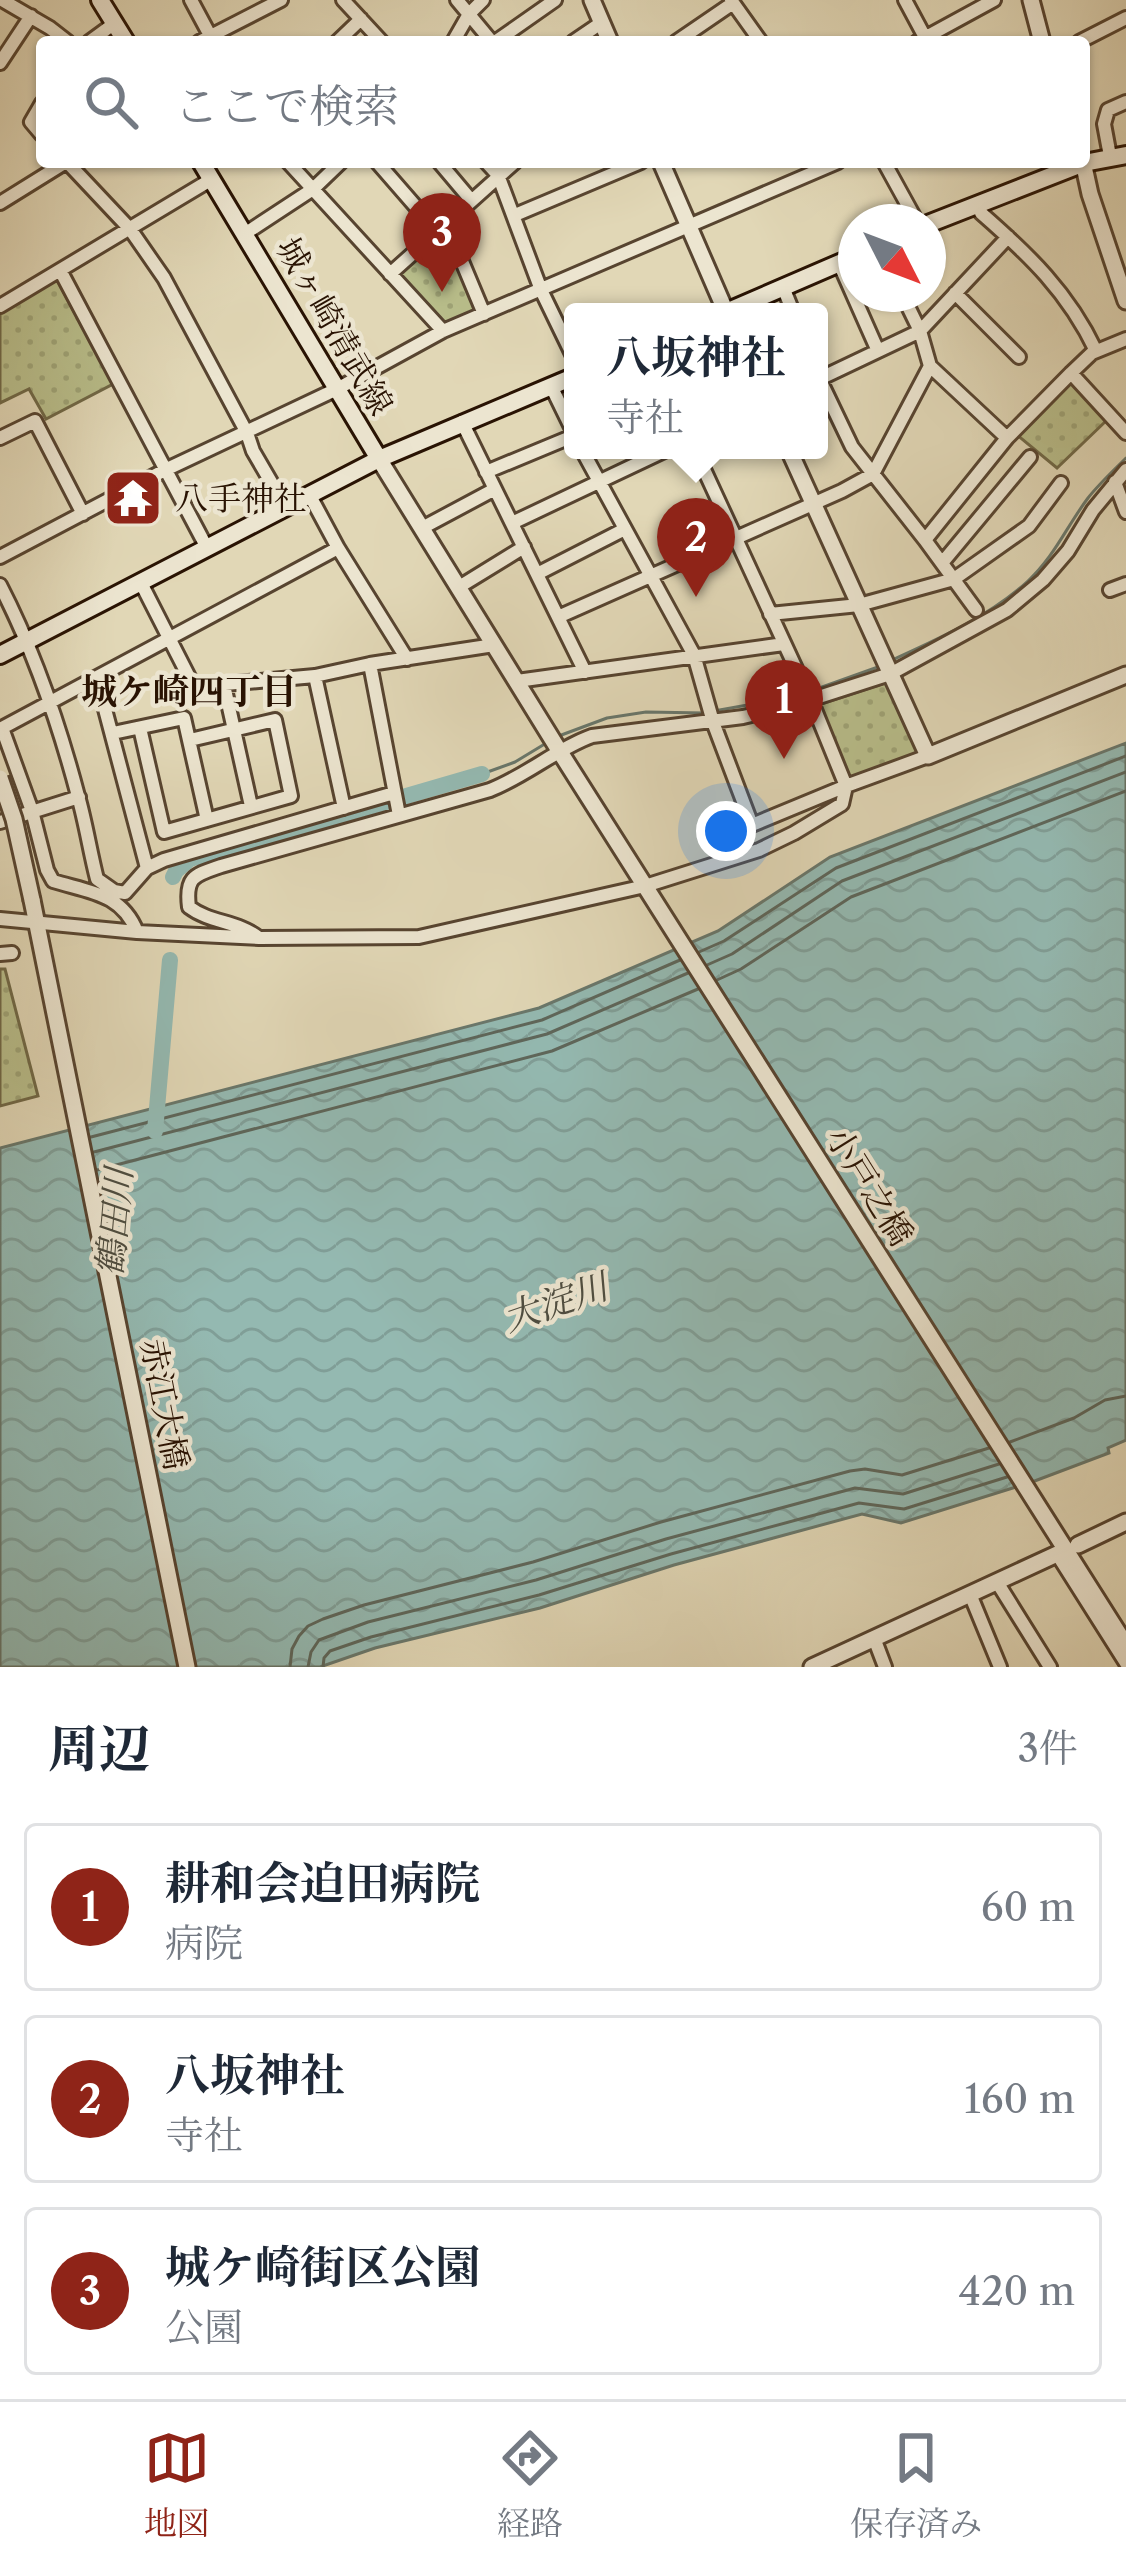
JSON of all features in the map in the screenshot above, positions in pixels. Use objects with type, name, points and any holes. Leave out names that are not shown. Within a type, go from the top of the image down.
[{"type":"main road","points":[[100,0],[123,36]]},
{"type":"main road","name":"城ヶ崎清武線","points":[[205,168],[379,459]]},
{"type":"main road","points":[[946,217],[1071,168]]},
{"type":"main road","points":[[747,303],[838,264]]},
{"type":"main road","points":[[0,655],[379,459],[564,381]]},
{"type":"street","points":[[2,0],[59,36]]},
{"type":"street","points":[[191,0],[206,36]]},
{"type":"street","points":[[213,36],[253,6],[281,0]]},
{"type":"street","points":[[343,0],[377,36]]},
{"type":"street","points":[[458,0],[489,36]]},
{"type":"street","points":[[457,36],[483,0]]},
{"type":"street","points":[[503,36],[555,0]]},
{"type":"street","points":[[592,0],[607,36]]},
{"type":"street","points":[[905,0],[921,36]]},
{"type":"street","points":[[932,36],[994,0]]},
{"type":"street","points":[[1031,0],[1040,36]]},
{"type":"street","points":[[684,36],[732,1],[757,36]]},
{"type":"street","points":[[0,63],[31,16]]},
{"type":"street","points":[[1090,36],[1126,18]]},
{"type":"street","points":[[344,36],[362,19]]},
{"type":"street","points":[[97,36],[115,23]]},
{"type":"street","points":[[582,36],[601,23]]},
{"type":"street","points":[[1118,155],[1104,124],[1108,110],[1126,102]]},
{"type":"street","points":[[0,203],[57,168]]},
{"type":"street","points":[[73,168],[130,229],[164,278],[285,506]]},
{"type":"street","points":[[294,168],[443,332]]},
{"type":"street","points":[[246,233],[313,189],[335,168]]},
{"type":"street","points":[[382,168],[441,227],[484,314]]},
{"type":"street","points":[[444,168],[471,200]]},
{"type":"street","points":[[491,168],[564,337]]},
{"type":"street","points":[[390,274],[508,168]]},
{"type":"street","points":[[515,215],[626,168]]},
{"type":"street","points":[[665,168],[722,303]]},
{"type":"street","points":[[0,556],[443,332],[824,168]]},
{"type":"street","points":[[887,168],[907,204]]},
{"type":"street","points":[[1085,168],[1126,301]]},
{"type":"street","points":[[0,306],[212,179]]},
{"type":"street","points":[[979,204],[981,213],[1058,287],[1096,351]]},
{"type":"street","points":[[828,375],[920,331],[1008,236]]},
{"type":"street","points":[[61,272],[206,546]]},
{"type":"street","points":[[783,287],[789,303]]},
{"type":"street","points":[[956,293],[1019,357]]},
{"type":"street","points":[[865,312],[878,351]]},
{"type":"street","points":[[911,312],[930,366],[1007,438]]},
{"type":"street","points":[[926,540],[1007,438],[1071,373],[1096,351],[1126,339]]},
{"type":"street","points":[[558,617],[873,474],[930,366]]},
{"type":"street","points":[[1071,373],[1126,433]]},
{"type":"street","points":[[551,386],[564,414]]},
{"type":"street","points":[[828,397],[852,446],[976,610]]},
{"type":"street","points":[[0,438],[35,422],[83,514]]},
{"type":"street","points":[[462,422],[585,672]]},
{"type":"street","points":[[486,472],[564,438]]},
{"type":"street","points":[[942,563],[1030,457]]},
{"type":"street","name":"小戸之橋","points":[[379,459],[1126,1645]]},
{"type":"street","points":[[586,459],[694,655],[752,825],[1126,675]]},
{"type":"street","points":[[512,523],[647,459]]},
{"type":"street","points":[[698,459],[804,686]]},
{"type":"street","points":[[793,459],[928,756]]},
{"type":"street","points":[[259,938],[246,927],[189,907],[191,880],[220,866],[490,790],[579,741],[811,700],[890,674],[1007,610],[1043,580],[1126,470]]},
{"type":"street","points":[[1115,482],[1126,512]]},
{"type":"street","points":[[770,614],[859,605],[954,579],[1029,526],[1061,483]]},
{"type":"street","points":[[422,527],[495,489]]},
{"type":"street","points":[[309,494],[406,659]]},
{"type":"street","points":[[537,574],[625,529]]},
{"type":"street","points":[[136,932],[131,916],[114,900],[53,880],[2,728],[338,548]]},
{"type":"street","points":[[459,587],[524,548]]},
{"type":"street","points":[[140,581],[191,681],[203,686],[315,676],[494,645]]},
{"type":"street","points":[[1110,590],[1126,584]]},
{"type":"street","points":[[0,585],[49,704],[79,797],[97,879],[114,891],[125,893],[147,868],[164,860],[394,793]]},
{"type":"street","points":[[517,681],[784,644]]},
{"type":"street","points":[[370,664],[399,815]]},
{"type":"street","points":[[315,676],[344,808]]},
{"type":"street","points":[[97,679],[147,868]]},
{"type":"street","points":[[224,685],[251,806]]},
{"type":"street","points":[[0,919],[259,938],[418,937],[648,890],[785,839],[842,804],[846,786],[811,700]]},
{"type":"street","points":[[112,733],[184,718],[207,820]]},
{"type":"street","points":[[140,728],[164,832],[291,796],[274,720],[190,740]]},
{"type":"street","name":"赤江大橋","points":[[0,778],[32,900],[187,1667]]},
{"type":"street","points":[[0,822],[79,797]]},
{"type":"street","points":[[1078,1545],[1126,1522]]},
{"type":"street","points":[[812,1667],[1057,1555],[1126,1663]]},
{"type":"street","points":[[997,1582],[1050,1667]]},
{"type":"street","points":[[970,1594],[1000,1667]]},
{"type":"street","points":[[874,1639],[885,1667]]},
{"type":"green space","points":[[439,233],[446,234],[477,311],[444,324],[397,274]]},
{"type":"green space","points":[[56,278],[113,384],[46,419],[29,389],[0,403],[0,312]]},
{"type":"green space","points":[[1072,382],[1107,420],[1057,468],[1017,435]]},
{"type":"green space","points":[[888,682],[920,752],[848,779],[818,705]]},
{"type":"green space","points":[[0,969],[5,969],[38,1096],[0,1106]]},
{"type":"water","name":"大淀川","points":[[1126,743],[1126,1440],[1108,1448],[1109,1453],[1032,1482],[901,1523],[862,1514],[320,1667],[0,1667],[0,1148],[539,1008],[718,931],[830,857]]},
{"type":"waterway","points":[[892,660],[1013,594],[1037,572],[1088,498],[1126,458]]},
{"type":"waterway","points":[[714,711],[797,696],[878,667]]},
{"type":"waterway","points":[[556,737],[607,718],[646,712],[705,713]]},
{"type":"waterway","points":[[482,774],[548,742]]},
{"type":"waterway","name":"鶴田川","points":[[173,877],[190,859],[482,774]]},
{"type":"waterway","name":"鶴田川","points":[[155,1131],[170,960]]},
{"type":"place","name":"城ケ崎街区公園","points":[[442,292]]},
{"type":"place","name":"八手神社","points":[[133,498]]},
{"type":"place","name":"八坂神社","points":[[696,597]]},
{"type":"place","name":"耕和会迫田病院","points":[[784,759]]},
{"type":"district","name":"城ケ崎四丁目","points":[[189,691]]}]
